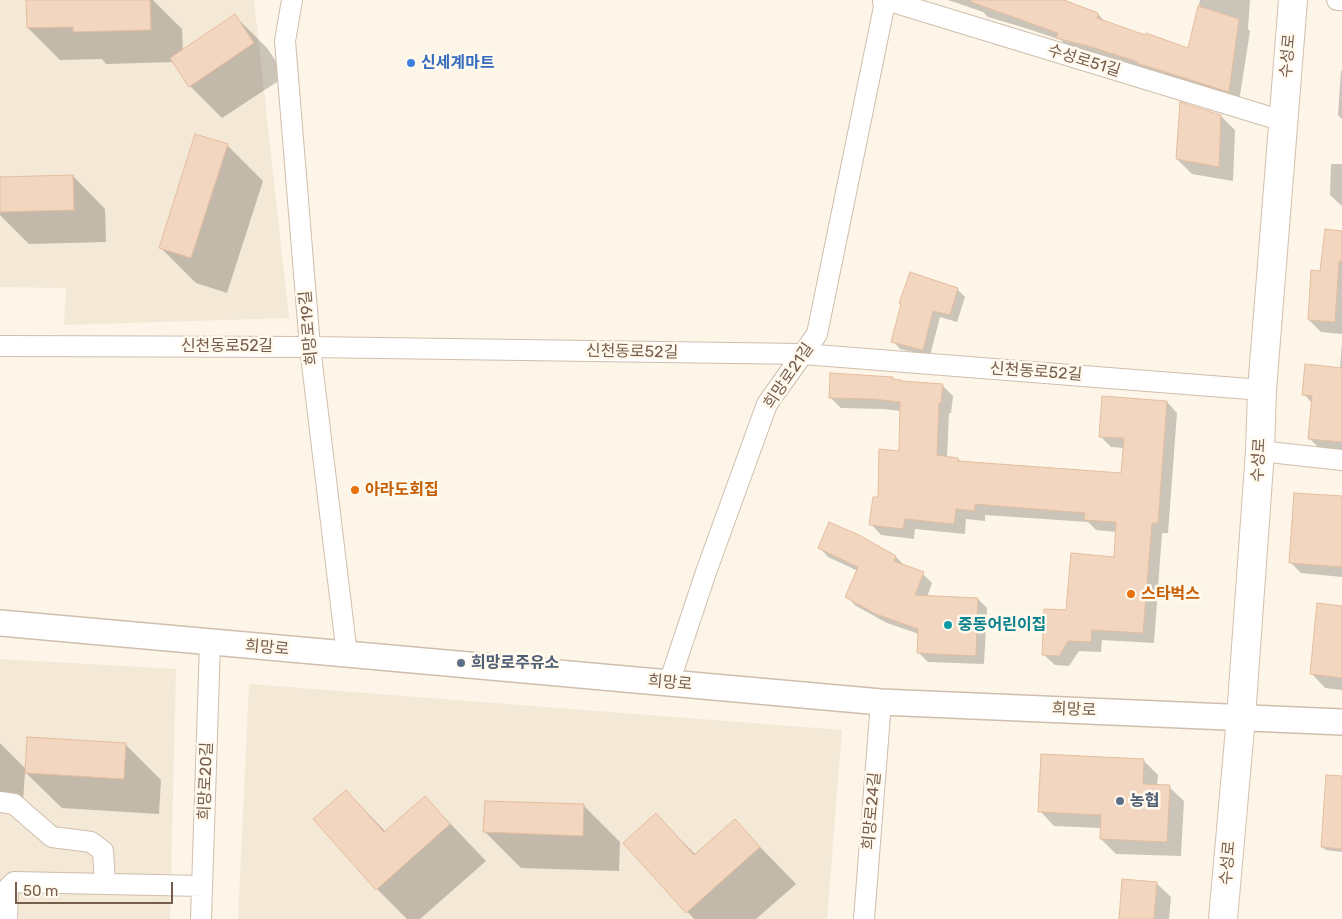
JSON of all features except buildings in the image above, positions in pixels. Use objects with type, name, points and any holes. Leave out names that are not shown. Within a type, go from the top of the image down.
[{"type":"main road","name":"수성로","points":[[1224,919],[1241,717],[1260,451],[1262,390],[1293,0]]},
{"type":"street","name":"희망로19길","points":[[292,0],[284,41],[310,347],[347,655]]},
{"type":"street","name":"수성로51길","points":[[884,0],[1283,121]]},
{"type":"street","name":"희망로21길","points":[[669,683],[706,572],[767,404],[818,334],[884,0]]},
{"type":"street","points":[[1337,0],[1342,0]]},
{"type":"street","name":"신천동로52길","points":[[0,346],[310,347],[803,354],[1262,390]]},
{"type":"street","points":[[1260,451],[1342,460]]},
{"type":"street","name":"희망로","points":[[0,623],[881,702],[1342,722]]},
{"type":"street","name":"희망로20길","points":[[201,919],[210,642]]},
{"type":"street","name":"희망로24길","points":[[864,919],[881,702]]},
{"type":"street","points":[[0,802],[14,804],[52,837],[91,842],[103,851],[105,883]]},
{"type":"street","points":[[7,919],[8,888],[14,882],[202,886]]},
{"type":"shaded area","points":[[0,0],[254,0],[289,318],[64,325],[66,288],[0,287]]},
{"type":"shaded area","points":[[0,659],[176,669],[170,919],[0,919]]},
{"type":"shaded area","points":[[249,684],[842,730],[827,919],[238,919]]},
{"type":"place","name":"신세계마트","points":[[411,63]]},
{"type":"place","name":"아라도회집","points":[[355,490]]},
{"type":"place","name":"스타벅스","points":[[1131,594]]},
{"type":"place","name":"중동어린이집","points":[[948,625]]},
{"type":"place","name":"희망로주유소","points":[[461,663]]},
{"type":"place","name":"농협","points":[[1120,801]]}]
